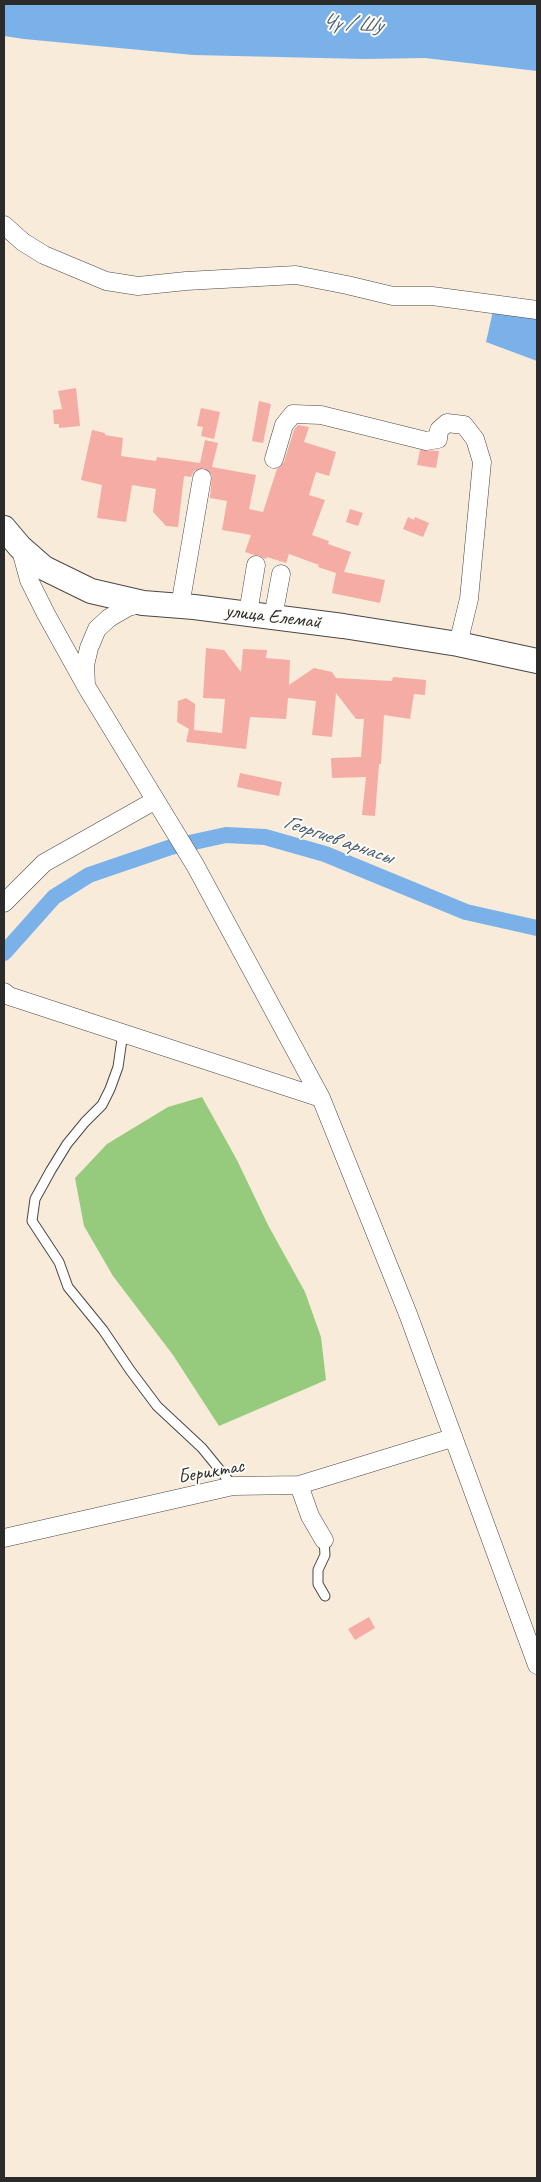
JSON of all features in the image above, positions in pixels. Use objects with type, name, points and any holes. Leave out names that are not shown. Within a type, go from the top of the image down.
[{"type":"street","points":[[4,226],[23,242],[44,255],[106,281],[138,286],[186,281],[296,275],[347,284],[393,296],[432,296],[537,310]]},
{"type":"street","points":[[274,460],[284,425],[293,414],[321,415],[426,441],[438,439],[440,430],[447,423],[464,426],[475,439],[482,462],[469,598],[458,644]]},
{"type":"street","points":[[180,606],[202,478]]},
{"type":"street","name":"улица Елемай","points":[[4,528],[20,547],[44,568],[91,591],[143,603],[273,617],[458,644],[537,661]]},
{"type":"street","points":[[20,547],[29,580],[86,686],[154,801],[195,865],[321,1098],[387,1259],[537,1665]]},
{"type":"street","points":[[248,614],[256,565]]},
{"type":"street","points":[[273,617],[281,574]]},
{"type":"street","points":[[86,686],[85,665],[88,648],[97,629],[109,618],[128,607],[143,603]]},
{"type":"street","points":[[4,903],[44,863],[154,801]]},
{"type":"street","points":[[6,994],[321,1098]]},
{"type":"street","name":"Бериктас","points":[[4,1538],[233,1486],[298,1485],[452,1438]]},
{"type":"street","points":[[298,1485],[310,1516],[324,1540]]},
{"type":"lane","points":[[123,1032],[118,1067],[110,1089],[102,1105],[67,1144],[51,1170],[35,1199],[32,1221],[59,1262],[68,1287],[103,1330],[135,1377],[157,1406],[202,1448],[233,1486]]},
{"type":"lane","points":[[324,1540],[325,1555],[318,1570],[318,1584],[325,1596]]},
{"type":"green space","points":[[202,1097],[237,1160],[268,1225],[305,1292],[321,1337],[326,1380],[219,1426],[173,1355],[113,1276],[84,1226],[75,1178],[107,1144],[168,1107]]},
{"type":"water","name":"Чү / Шу","points":[[4,4],[537,4],[537,71],[425,58],[364,59],[193,55],[24,39],[4,36]]},
{"type":"water","points":[[507,310],[537,319],[537,361],[486,342],[493,311]]},
{"type":"building","points":[[76,388],[80,426],[59,428],[59,424],[54,424],[53,410],[62,409],[58,391]]},
{"type":"building","points":[[259,401],[271,404],[263,443],[252,441]]},
{"type":"building","points":[[201,408],[220,412],[214,439],[201,436],[203,427],[197,426]]},
{"type":"building","points":[[298,425],[309,427],[304,442],[336,452],[329,476],[316,472],[309,495],[325,500],[312,535],[329,541],[328,544],[351,552],[344,572],[385,580],[380,603],[332,593],[336,573],[318,567],[319,565],[289,554],[286,563],[245,552],[251,535],[222,530],[227,501],[210,498],[212,475],[204,468],[194,471],[191,477],[184,476],[178,527],[166,526],[153,512],[156,489],[132,485],[126,522],[97,518],[102,485],[81,480],[92,430],[105,433],[105,435],[123,438],[121,456],[156,461],[157,457],[200,463],[205,440],[218,443],[212,467],[256,475],[249,509],[263,512],[277,469],[284,462],[294,430]]},
{"type":"building","points":[[420,450],[439,451],[436,468],[417,465]]},
{"type":"building","points":[[350,509],[363,513],[358,526],[346,522]]},
{"type":"building","points":[[408,517],[414,520],[415,517],[429,523],[423,537],[403,529]]},
{"type":"building","points":[[206,648],[224,650],[241,672],[243,649],[267,650],[266,658],[290,660],[289,685],[314,668],[332,672],[336,678],[392,681],[393,677],[426,680],[425,695],[414,694],[410,719],[384,715],[375,816],[362,815],[366,777],[332,778],[331,758],[361,757],[364,719],[356,719],[336,693],[332,737],[312,735],[316,701],[288,698],[286,719],[250,717],[246,749],[186,742],[189,729],[177,722],[178,701],[186,698],[195,704],[194,730],[222,733],[225,699],[203,698]]},
{"type":"building","points":[[240,773],[282,782],[279,796],[237,787]]},
{"type":"building","points":[[369,1617],[375,1628],[355,1640],[348,1629]]},
{"type":"waterway","name":"Георгиев арнасы","points":[[4,953],[54,897],[89,875],[171,847],[226,835],[265,837],[325,854],[466,912],[537,928]]}]
